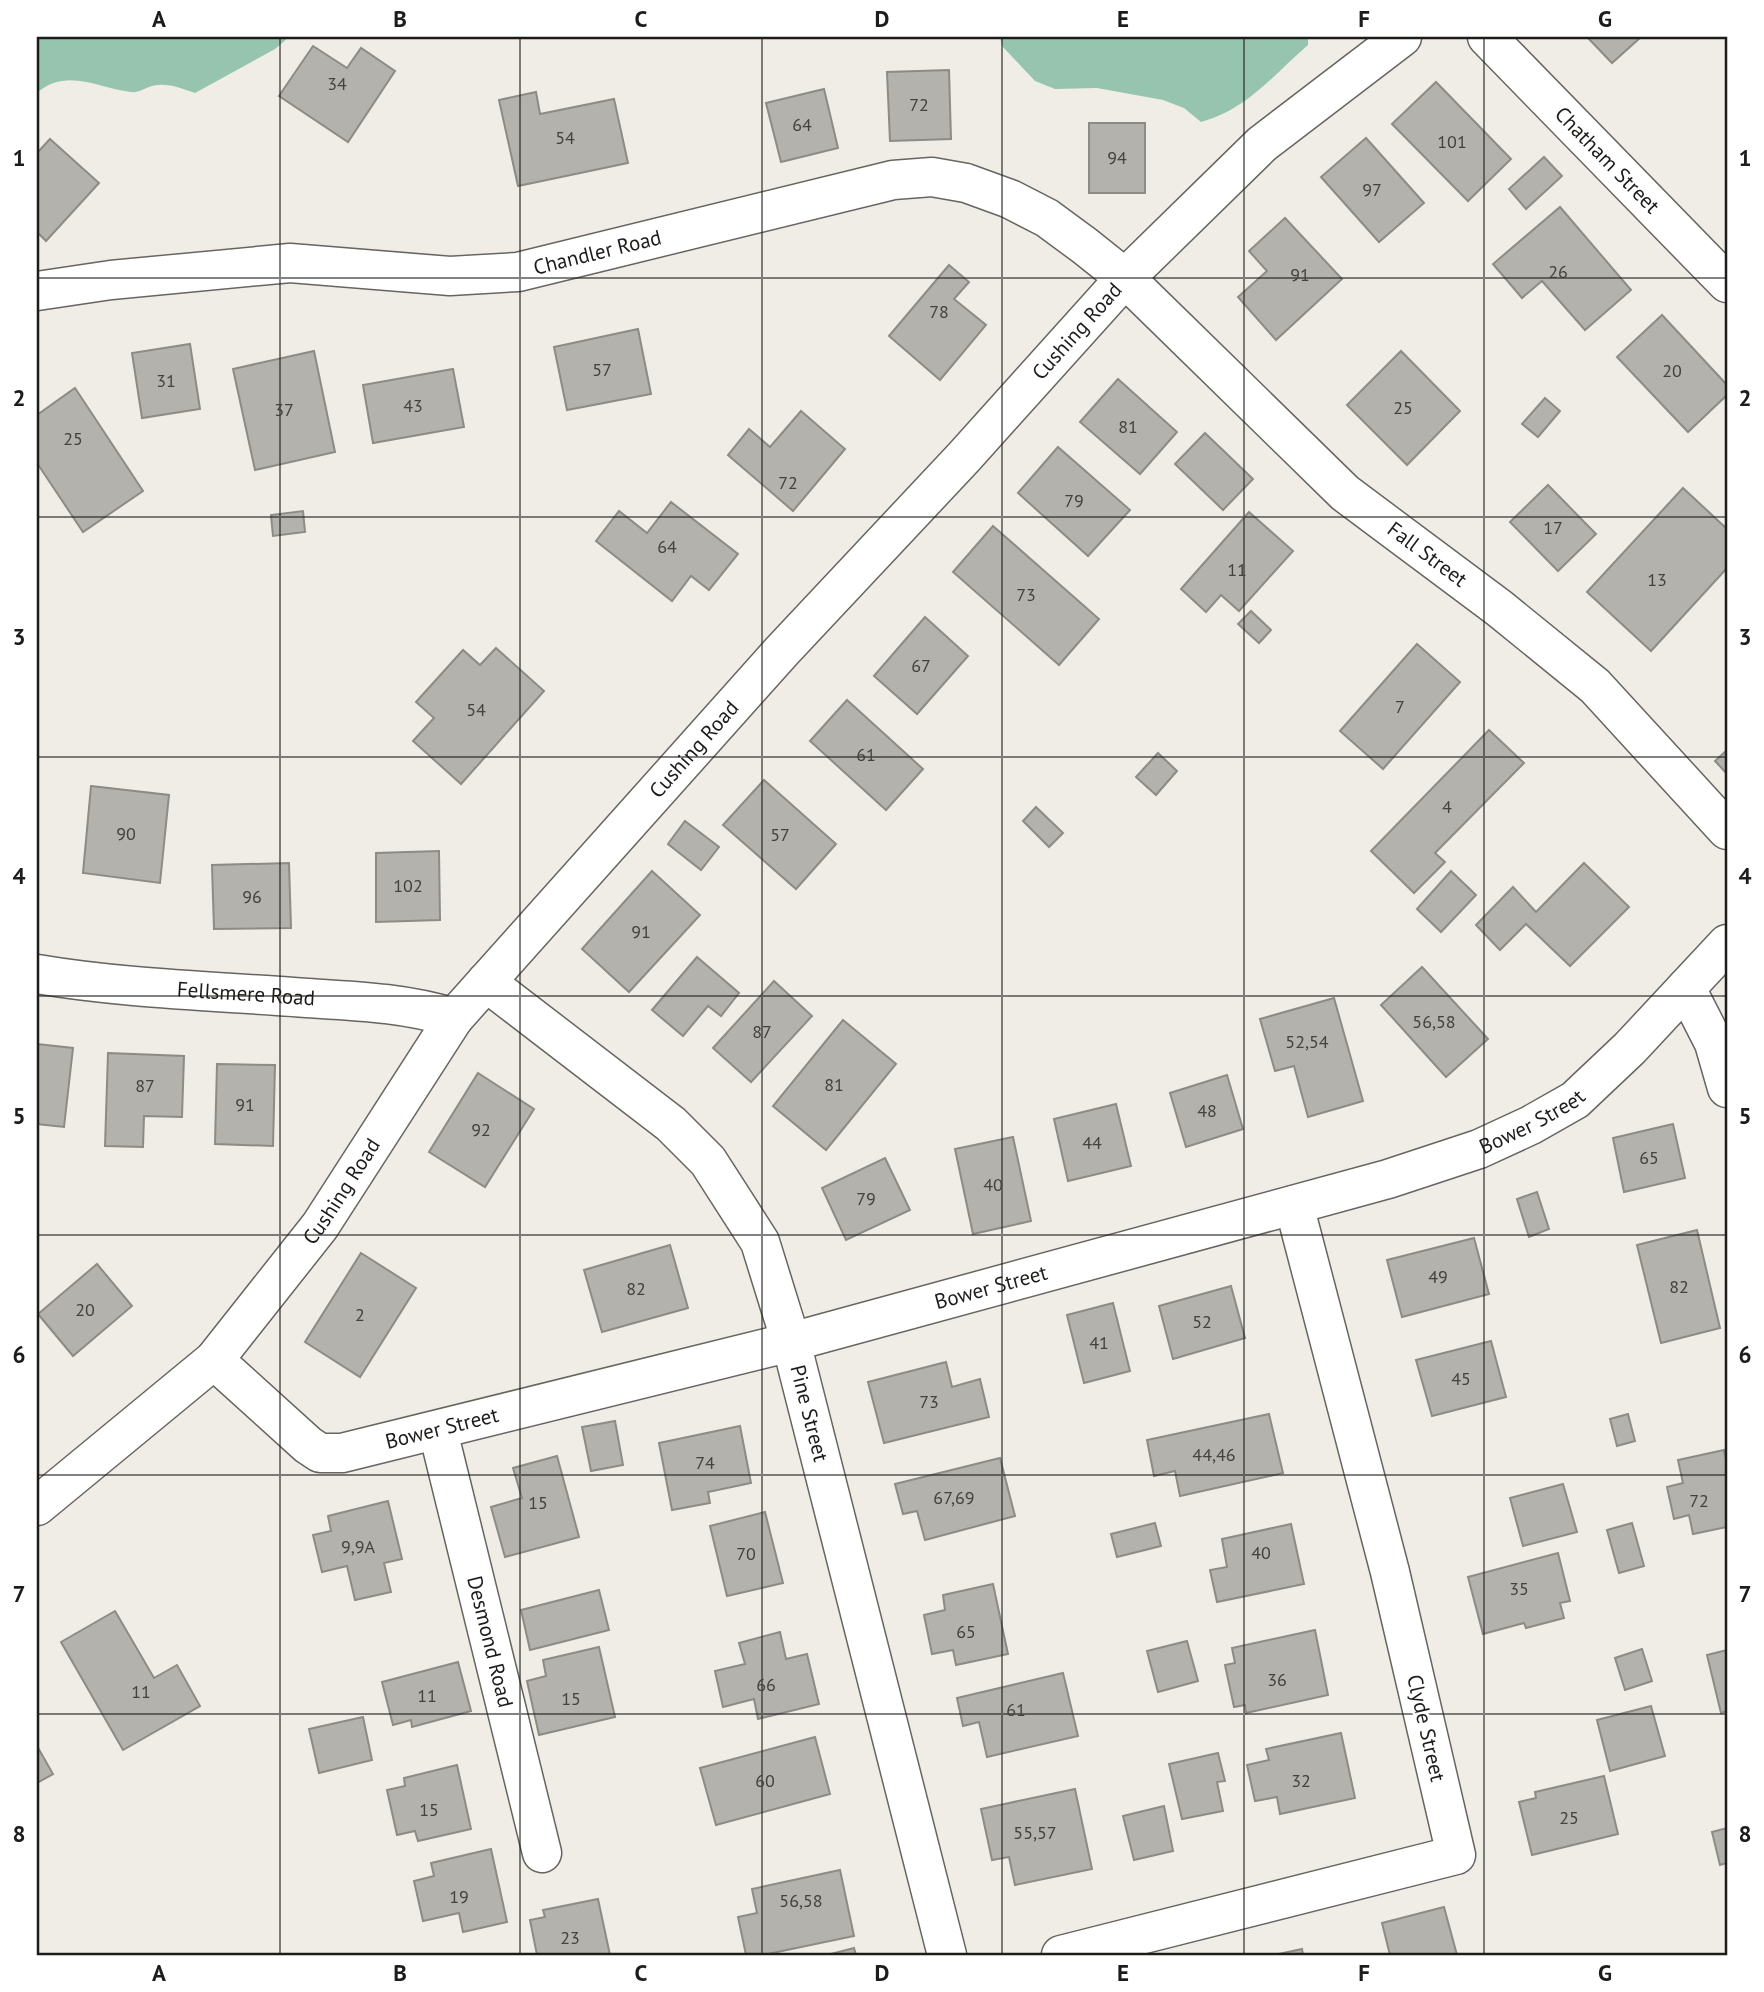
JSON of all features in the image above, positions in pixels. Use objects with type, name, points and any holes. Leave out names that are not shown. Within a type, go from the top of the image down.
[{"type":"street","name":"Cushing Road","points":[[37,1506],[214,1360],[320,1226],[454,1018],[781,652],[964,457],[1125,278],[1262,144],[1402,37]]},
{"type":"street","name":"Chatham Street","points":[[1487,37],[1727,283]]},
{"type":"street","name":"Chandler Road","points":[[37,291],[111,280],[290,263],[450,276],[518,272],[893,180],[920,177],[954,180],[1010,199],[1047,218],[1125,278]]},
{"type":"street","name":"Fall Street","points":[[1125,278],[1346,493],[1499,608],[1595,687],[1727,830]]},
{"type":"street","name":"Bower Street","points":[[214,1360],[308,1446],[320,1453],[373,1447],[791,1342],[1294,1205],[1466,1153],[1531,1125],[1575,1100],[1727,944]]},
{"type":"street","name":"Fellsmere Road","points":[[37,974],[118,985],[362,1002],[431,1010],[454,1018]]},
{"type":"street","name":"Pine Street","points":[[486,982],[671,1124],[708,1161],[760,1242],[791,1342],[947,1955]]},
{"type":"street","points":[[1686,988],[1714,1043],[1727,1088]]},
{"type":"street","name":"Clyde Street","points":[[1061,1955],[1456,1855],[1390,1572],[1294,1205]]},
{"type":"street","name":"Desmond Road","points":[[438,1431],[542,1853]]},
{"type":"green space","points":[[37,37],[289,37],[275,49],[195,93],[163,85],[131,92],[71,80],[48,85],[37,93]]},
{"type":"green space","points":[[1000,37],[1308,37],[1308,45],[1246,100],[1201,122],[1184,108],[1163,100],[1097,88],[1055,89],[1035,81],[1002,46]]},
{"type":"building","points":[[1587,37],[1641,37],[1612,63]]},
{"type":"building","points":[[313,46],[347,68],[361,48],[395,71],[348,142],[279,96]]},
{"type":"building","points":[[949,70],[951,139],[890,141],[887,72]]},
{"type":"building","points":[[1436,82],[1511,159],[1468,201],[1392,124]]},
{"type":"building","points":[[824,89],[838,148],[781,162],[766,103]]},
{"type":"building","points":[[536,92],[540,114],[614,99],[628,163],[518,186],[499,100]]},
{"type":"building","points":[[1089,123],[1145,123],[1145,193],[1089,193]]},
{"type":"building","points":[[1366,138],[1424,203],[1379,242],[1321,177]]},
{"type":"building","points":[[50,139],[99,183],[46,241],[37,232],[37,153]]},
{"type":"building","points":[[1544,157],[1562,176],[1526,209],[1509,189]]},
{"type":"building","points":[[1560,207],[1631,290],[1585,330],[1542,281],[1522,298],[1493,264]]},
{"type":"building","points":[[1285,218],[1342,279],[1276,340],[1238,297],[1267,271],[1249,251]]},
{"type":"building","points":[[949,265],[969,282],[954,299],[986,325],[940,380],[889,336]]},
{"type":"building","points":[[1662,315],[1727,385],[1727,395],[1688,432],[1617,357]]},
{"type":"building","points":[[638,329],[651,394],[567,410],[554,347]]},
{"type":"building","points":[[190,344],[200,409],[142,418],[132,353]]},
{"type":"building","points":[[314,351],[335,452],[255,470],[233,369]]},
{"type":"building","points":[[1401,351],[1460,411],[1407,465],[1347,405]]},
{"type":"building","points":[[453,369],[464,427],[373,443],[363,385]]},
{"type":"building","points":[[1118,379],[1177,432],[1140,474],[1080,422]]},
{"type":"building","points":[[75,388],[143,491],[83,532],[37,463],[37,415]]},
{"type":"building","points":[[1545,398],[1560,411],[1538,437],[1522,424]]},
{"type":"building","points":[[801,411],[845,449],[793,511],[728,455],[749,429],[770,447]]},
{"type":"building","points":[[1205,433],[1253,479],[1223,510],[1175,464]]},
{"type":"building","points":[[1058,447],[1130,510],[1088,556],[1018,493]]},
{"type":"building","points":[[1548,485],[1596,534],[1558,571],[1510,522]]},
{"type":"building","points":[[1683,488],[1727,529],[1727,568],[1651,651],[1587,592]]},
{"type":"building","points":[[671,502],[738,554],[709,590],[691,576],[672,601],[596,541],[619,511],[647,533]]},
{"type":"building","points":[[303,511],[305,532],[273,536],[271,515]]},
{"type":"building","points":[[1249,512],[1293,551],[1239,611],[1221,595],[1206,612],[1181,589]]},
{"type":"building","points":[[993,526],[1099,619],[1059,665],[953,572]]},
{"type":"building","points":[[1251,611],[1271,630],[1259,643],[1238,624]]},
{"type":"building","points":[[925,617],[968,656],[917,714],[874,676]]},
{"type":"building","points":[[1417,644],[1460,682],[1383,769],[1340,731]]},
{"type":"building","points":[[496,648],[544,691],[461,784],[413,741],[434,718],[416,702],[463,650],[480,665]]},
{"type":"building","points":[[847,700],[923,769],[886,810],[810,741]]},
{"type":"building","points":[[1489,730],[1524,763],[1435,853],[1445,862],[1414,893],[1371,851]]},
{"type":"building","points":[[1727,750],[1727,774],[1715,761]]},
{"type":"building","points":[[1158,753],[1177,771],[1156,795],[1136,777]]},
{"type":"building","points":[[764,780],[836,844],[796,889],[723,825]]},
{"type":"building","points":[[91,786],[169,795],[160,883],[83,873]]},
{"type":"building","points":[[1036,807],[1063,833],[1049,847],[1023,821]]},
{"type":"building","points":[[685,821],[719,847],[701,870],[668,844]]},
{"type":"building","points":[[439,851],[440,920],[376,922],[376,853]]},
{"type":"building","points":[[289,863],[291,928],[214,929],[212,865]]},
{"type":"building","points":[[1584,863],[1629,907],[1570,966],[1526,924],[1500,950],[1476,925],[1513,887],[1536,912]]},
{"type":"building","points":[[652,871],[700,915],[629,992],[582,949]]},
{"type":"building","points":[[1451,871],[1476,895],[1441,932],[1417,909]]},
{"type":"building","points":[[697,957],[739,993],[721,1016],[708,1006],[683,1036],[652,1010]]},
{"type":"building","points":[[1422,967],[1488,1039],[1446,1077],[1381,1005]]},
{"type":"building","points":[[774,981],[812,1016],[751,1082],[713,1048]]},
{"type":"building","points":[[1334,998],[1363,1101],[1308,1117],[1294,1066],[1275,1071],[1260,1019]]},
{"type":"building","points":[[843,1020],[896,1064],[826,1150],[773,1106]]},
{"type":"building","points":[[37,1044],[73,1048],[64,1127],[37,1124]]},
{"type":"building","points":[[108,1053],[184,1056],[182,1117],[144,1116],[143,1147],[105,1146]]},
{"type":"building","points":[[217,1064],[275,1065],[273,1146],[215,1144]]},
{"type":"building","points":[[478,1073],[534,1109],[485,1187],[429,1152]]},
{"type":"building","points":[[1227,1075],[1243,1129],[1186,1147],[1170,1093]]},
{"type":"building","points":[[1116,1104],[1131,1166],[1068,1181],[1054,1119]]},
{"type":"building","points":[[1673,1124],[1685,1178],[1624,1192],[1613,1138]]},
{"type":"building","points":[[1013,1137],[1031,1221],[973,1234],[955,1149]]},
{"type":"building","points":[[885,1158],[910,1210],[846,1240],[822,1188]]},
{"type":"building","points":[[1537,1192],[1549,1229],[1529,1237],[1517,1199]]},
{"type":"building","points":[[1697,1230],[1720,1328],[1661,1343],[1637,1245]]},
{"type":"building","points":[[1474,1238],[1489,1294],[1402,1317],[1387,1260]]},
{"type":"building","points":[[670,1245],[688,1308],[602,1332],[584,1270]]},
{"type":"building","points":[[361,1253],[416,1288],[360,1377],[305,1342]]},
{"type":"building","points":[[97,1264],[132,1306],[73,1356],[38,1314]]},
{"type":"building","points":[[1231,1286],[1245,1338],[1173,1359],[1159,1306]]},
{"type":"building","points":[[1113,1303],[1130,1371],[1084,1383],[1067,1315]]},
{"type":"building","points":[[1491,1341],[1506,1397],[1432,1416],[1416,1360]]},
{"type":"building","points":[[946,1362],[952,1387],[980,1379],[989,1417],[884,1443],[868,1382]]},
{"type":"building","points":[[1269,1414],[1283,1473],[1180,1496],[1175,1471],[1154,1476],[1147,1440]]},
{"type":"building","points":[[1628,1414],[1635,1441],[1617,1446],[1610,1419]]},
{"type":"building","points":[[615,1421],[623,1465],[591,1471],[582,1427]]},
{"type":"building","points":[[740,1426],[751,1483],[708,1492],[710,1503],[672,1510],[659,1443]]},
{"type":"building","points":[[1724,1450],[1727,1465],[1727,1527],[1693,1534],[1689,1515],[1674,1519],[1667,1487],[1683,1483],[1678,1460]]},
{"type":"building","points":[[557,1456],[579,1537],[505,1557],[491,1507],[522,1498],[513,1468]]},
{"type":"building","points":[[1000,1458],[1015,1516],[925,1540],[917,1511],[903,1514],[895,1484]]},
{"type":"building","points":[[1563,1484],[1577,1532],[1523,1546],[1510,1498]]},
{"type":"building","points":[[388,1501],[402,1559],[384,1563],[391,1592],[355,1600],[347,1566],[322,1572],[313,1535],[331,1531],[328,1516]]},
{"type":"building","points":[[765,1512],[783,1583],[727,1596],[710,1526]]},
{"type":"building","points":[[1155,1523],[1161,1546],[1117,1557],[1111,1534]]},
{"type":"building","points":[[1632,1523],[1644,1566],[1619,1573],[1607,1530]]},
{"type":"building","points":[[1291,1524],[1304,1584],[1217,1602],[1210,1570],[1227,1567],[1222,1539]]},
{"type":"building","points":[[1558,1553],[1570,1601],[1560,1603],[1564,1618],[1526,1628],[1524,1623],[1483,1634],[1468,1577]]},
{"type":"building","points":[[993,1584],[1008,1654],[956,1665],[953,1650],[932,1654],[924,1615],[945,1610],[943,1595]]},
{"type":"building","points":[[599,1590],[609,1630],[530,1650],[521,1610]]},
{"type":"building","points":[[115,1611],[154,1678],[177,1665],[200,1706],[123,1750],[61,1642]]},
{"type":"building","points":[[1315,1630],[1328,1695],[1246,1713],[1245,1705],[1234,1707],[1225,1665],[1235,1663],[1232,1648]]},
{"type":"building","points":[[780,1632],[786,1659],[807,1654],[819,1704],[758,1719],[754,1699],[723,1707],[715,1671],[745,1664],[739,1643]]},
{"type":"building","points":[[1187,1641],[1198,1681],[1158,1692],[1147,1651]]},
{"type":"building","points":[[599,1647],[615,1717],[539,1735],[527,1681],[546,1676],[543,1660]]},
{"type":"building","points":[[1642,1649],[1652,1681],[1625,1690],[1615,1658]]},
{"type":"building","points":[[1727,1650],[1727,1711],[1721,1713],[1707,1655]]},
{"type":"building","points":[[458,1662],[471,1711],[412,1727],[411,1720],[393,1725],[382,1682]]},
{"type":"building","points":[[1063,1673],[1078,1736],[987,1757],[979,1722],[963,1726],[957,1698]]},
{"type":"building","points":[[1651,1706],[1665,1756],[1610,1771],[1597,1720]]},
{"type":"building","points":[[363,1717],[372,1760],[319,1773],[309,1729]]},
{"type":"building","points":[[1341,1733],[1355,1798],[1280,1814],[1277,1797],[1255,1801],[1247,1765],[1269,1760],[1266,1749]]},
{"type":"building","points":[[815,1737],[830,1794],[716,1825],[700,1768]]},
{"type":"building","points":[[37,1746],[53,1774],[37,1783]]},
{"type":"building","points":[[1218,1753],[1225,1781],[1217,1782],[1223,1811],[1182,1819],[1169,1764]]},
{"type":"building","points":[[457,1765],[471,1829],[418,1841],[415,1831],[397,1835],[387,1790],[405,1786],[404,1778]]},
{"type":"building","points":[[1604,1776],[1618,1834],[1532,1855],[1519,1802],[1536,1798],[1535,1792]]},
{"type":"building","points":[[1075,1789],[1092,1869],[1015,1885],[1009,1857],[992,1860],[981,1809]]},
{"type":"building","points":[[1164,1806],[1173,1851],[1134,1860],[1123,1816]]},
{"type":"building","points":[[1727,1828],[1727,1863],[1720,1865],[1712,1832]]},
{"type":"building","points":[[491,1849],[507,1922],[463,1932],[459,1913],[423,1921],[414,1881],[434,1876],[431,1863]]},
{"type":"building","points":[[840,1870],[854,1936],[763,1955],[746,1955],[738,1917],[757,1913],[752,1889]]},
{"type":"building","points":[[598,1899],[610,1955],[537,1955],[530,1920],[545,1917],[543,1910]]},
{"type":"building","points":[[1444,1907],[1457,1955],[1390,1955],[1382,1923]]},
{"type":"building","points":[[854,1948],[856,1955],[827,1955]]},
{"type":"building","points":[[1302,1949],[1303,1955],[1274,1955]]}]
